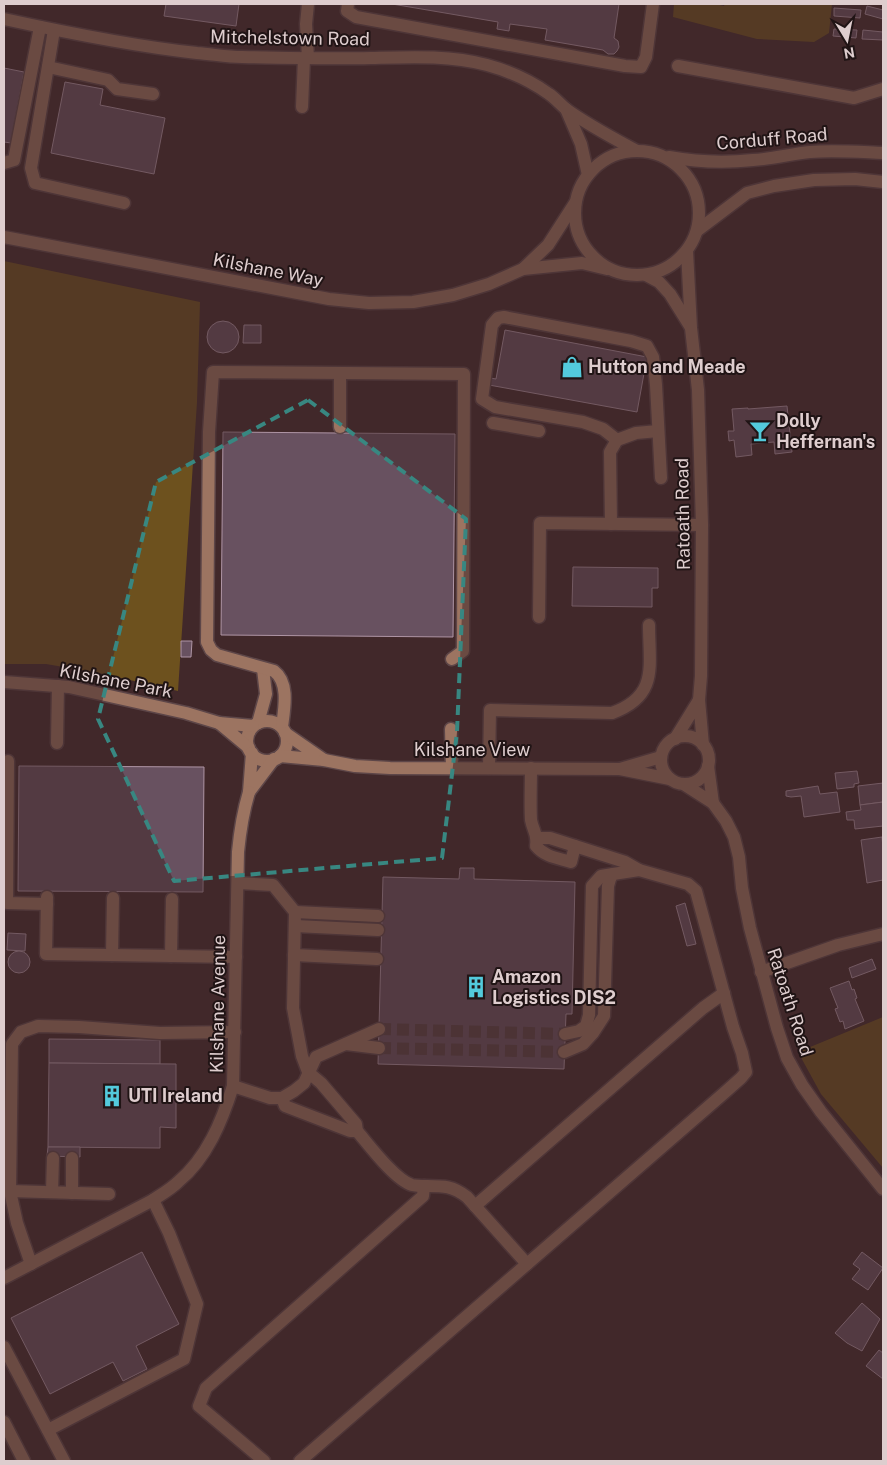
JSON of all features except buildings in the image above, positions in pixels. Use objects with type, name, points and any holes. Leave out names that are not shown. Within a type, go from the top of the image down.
[{"type":"street","points":[[302,107],[308,4]]},
{"type":"street","points":[[348,4],[347,11],[356,17],[625,66],[641,67],[646,57],[653,4]]},
{"type":"street","name":"Mitchelstown Road","points":[[4,19],[166,50],[240,57],[415,56],[445,58],[488,65],[535,85],[566,109],[607,135],[637,151]]},
{"type":"street","points":[[4,163],[14,160],[40,27]]},
{"type":"street","points":[[54,30],[30,168],[36,183],[124,202]]},
{"type":"street","points":[[678,66],[854,98],[883,89]]},
{"type":"street","points":[[48,67],[108,80],[117,89],[153,94]]},
{"type":"street","name":"Mitchelstown Road","points":[[566,109],[581,144],[588,175]]},
{"type":"street","points":[[637,151],[664,157],[678,166],[692,182],[698,196],[700,213],[698,230],[693,242],[678,261],[668,268],[646,275],[625,275],[607,269],[597,262],[582,243],[576,227],[575,203],[588,175],[602,161],[619,153],[637,151]]},
{"type":"street","name":"Corduff Road","points":[[664,157],[695,162],[721,162],[754,160],[810,152],[847,151],[883,153]]},
{"type":"street","points":[[698,230],[747,193],[774,186],[814,180],[855,179],[883,182]]},
{"type":"street","name":"Kilshane Way","points":[[524,270],[548,245],[575,203]]},
{"type":"street","name":"Kilshane Way","points":[[4,237],[329,299],[369,303],[414,302],[453,295],[489,284],[524,270],[582,263],[607,269]]},
{"type":"street","name":"Ratoath Road","points":[[687,251],[691,328],[698,390],[702,525],[701,676],[699,700],[704,745]]},
{"type":"street","name":"Ratoath Road","points":[[646,275],[659,282],[670,294],[691,328]]},
{"type":"street","points":[[617,440],[603,429],[583,422],[495,407],[482,399],[492,325],[498,318],[504,317],[631,340],[647,346],[653,357],[662,478]]},
{"type":"street","points":[[263,669],[266,694],[256,725],[247,738],[250,751],[262,760],[268,760],[277,757],[286,745],[287,739],[284,730],[282,683],[278,675],[274,671],[217,655],[211,650],[207,642],[209,432],[213,372],[464,374],[463,651],[452,659]]},
{"type":"street","points":[[340,374],[340,427]]},
{"type":"street","points":[[493,423],[539,430]]},
{"type":"street","points":[[611,524],[610,452],[617,440],[636,433],[658,431]]},
{"type":"street","points":[[538,617],[540,523],[702,525]]},
{"type":"street","points":[[489,768],[490,710],[612,713],[626,708],[635,701],[644,691],[649,679],[649,625]]},
{"type":"street","name":"Kilshane Park","points":[[4,682],[69,687],[186,713],[219,723],[256,725]]},
{"type":"street","points":[[57,743],[58,686]]},
{"type":"street","name":"Ratoath Road","points":[[675,738],[699,700]]},
{"type":"street","points":[[256,725],[264,721],[271,721],[284,730]]},
{"type":"street","name":"Kilshane Park","points":[[219,723],[250,751]]},
{"type":"street","points":[[452,729],[452,768]]},
{"type":"street","name":"Kilshane View","points":[[284,730],[324,760]]},
{"type":"street","points":[[683,736],[698,740],[704,745],[707,752],[709,759],[705,773],[693,783],[685,785],[677,783],[664,774],[661,766],[663,750],[675,738],[683,736]]},
{"type":"street","name":"Kilshane Avenue","points":[[4,1278],[153,1200],[179,1181],[205,1151],[224,1115],[233,1086],[240,831],[249,792],[250,751]]},
{"type":"street","name":"Kilshane View","points":[[277,757],[324,760],[355,766],[620,769],[670,779]]},
{"type":"street","name":"Kilshane Avenue","points":[[249,792],[277,757]]},
{"type":"street","name":"Kilshane View","points":[[620,769],[661,757]]},
{"type":"street","points":[[8,760],[7,903],[47,900],[46,954],[236,957]]},
{"type":"street","name":"Ratoath Road","points":[[708,766],[713,803]]},
{"type":"street","points":[[300,1461],[742,1078],[746,1072],[696,890],[688,884],[639,870],[625,862],[575,846],[571,862],[548,856],[541,852],[536,846],[537,838],[531,820],[532,768]]},
{"type":"street","name":"Ratoath Road","points":[[685,785],[713,803],[726,821],[734,837],[760,972],[777,1028],[791,1064],[802,1085],[821,1112],[883,1189]]},
{"type":"street","points":[[564,1052],[583,1044],[590,1029],[604,1016],[608,886],[610,879],[613,874],[639,870]]},
{"type":"street","points":[[238,883],[273,885],[295,912],[293,1008],[302,1056],[308,1072],[321,1082],[356,1124],[357,1131],[396,1175],[413,1186],[452,1187],[467,1197],[527,1264]]},
{"type":"street","points":[[112,955],[113,898]]},
{"type":"street","points":[[171,956],[172,899]]},
{"type":"street","points":[[295,912],[378,916]]},
{"type":"street","points":[[295,926],[378,930]]},
{"type":"street","points":[[760,972],[838,945],[883,934]]},
{"type":"street","points":[[294,955],[377,959]]},
{"type":"street","points":[[475,1206],[703,1008],[724,993]]},
{"type":"street","points":[[31,1264],[17,1223],[10,1191],[12,1044],[21,1032],[38,1026],[160,1033],[235,1032]]},
{"type":"street","points":[[233,1086],[270,1098],[282,1098],[304,1083],[316,1057],[379,1029]]},
{"type":"street","points":[[565,1034],[590,1029]]},
{"type":"street","points":[[346,1044],[378,1048]]},
{"type":"street","points":[[282,1098],[285,1106],[350,1131],[357,1131]]},
{"type":"street","points":[[52,1192],[53,1158]]},
{"type":"street","points":[[72,1158],[72,1193]]},
{"type":"street","points":[[264,1461],[199,1406],[206,1388],[423,1196],[424,1186]]},
{"type":"street","points":[[10,1191],[109,1194]]},
{"type":"street","points":[[48,1430],[184,1359],[197,1304],[169,1233],[153,1200]]},
{"type":"street","points":[[4,1348],[64,1461]]},
{"type":"street","points":[[4,1422],[24,1461]]},
{"type":"highlighted area","points":[[308,400],[466,519],[457,732],[442,858],[174,881],[98,719],[156,482]]},
{"type":"shaded area","points":[[674,4],[715,4],[724,6],[725,4],[832,4],[829,33],[814,42],[757,39],[673,17]]},
{"type":"shaded area","points":[[4,261],[200,302],[197,402],[178,691],[99,673],[46,664],[4,664]]},
{"type":"shaded area","points":[[883,1017],[883,1168],[821,1094],[798,1052]]},
{"type":"tunnel","points":[[379,1029],[565,1034]]},
{"type":"tunnel","points":[[379,1048],[564,1052]]},
{"type":"place","name":"Hutton and Meade","points":[[572,367]]},
{"type":"place","name":"Dolly Heffernan's","points":[[760,431]]},
{"type":"place","name":"Amazon Logistics DIS2","points":[[476,987]]},
{"type":"place","name":"UTI Ireland","points":[[112,1096]]}]
